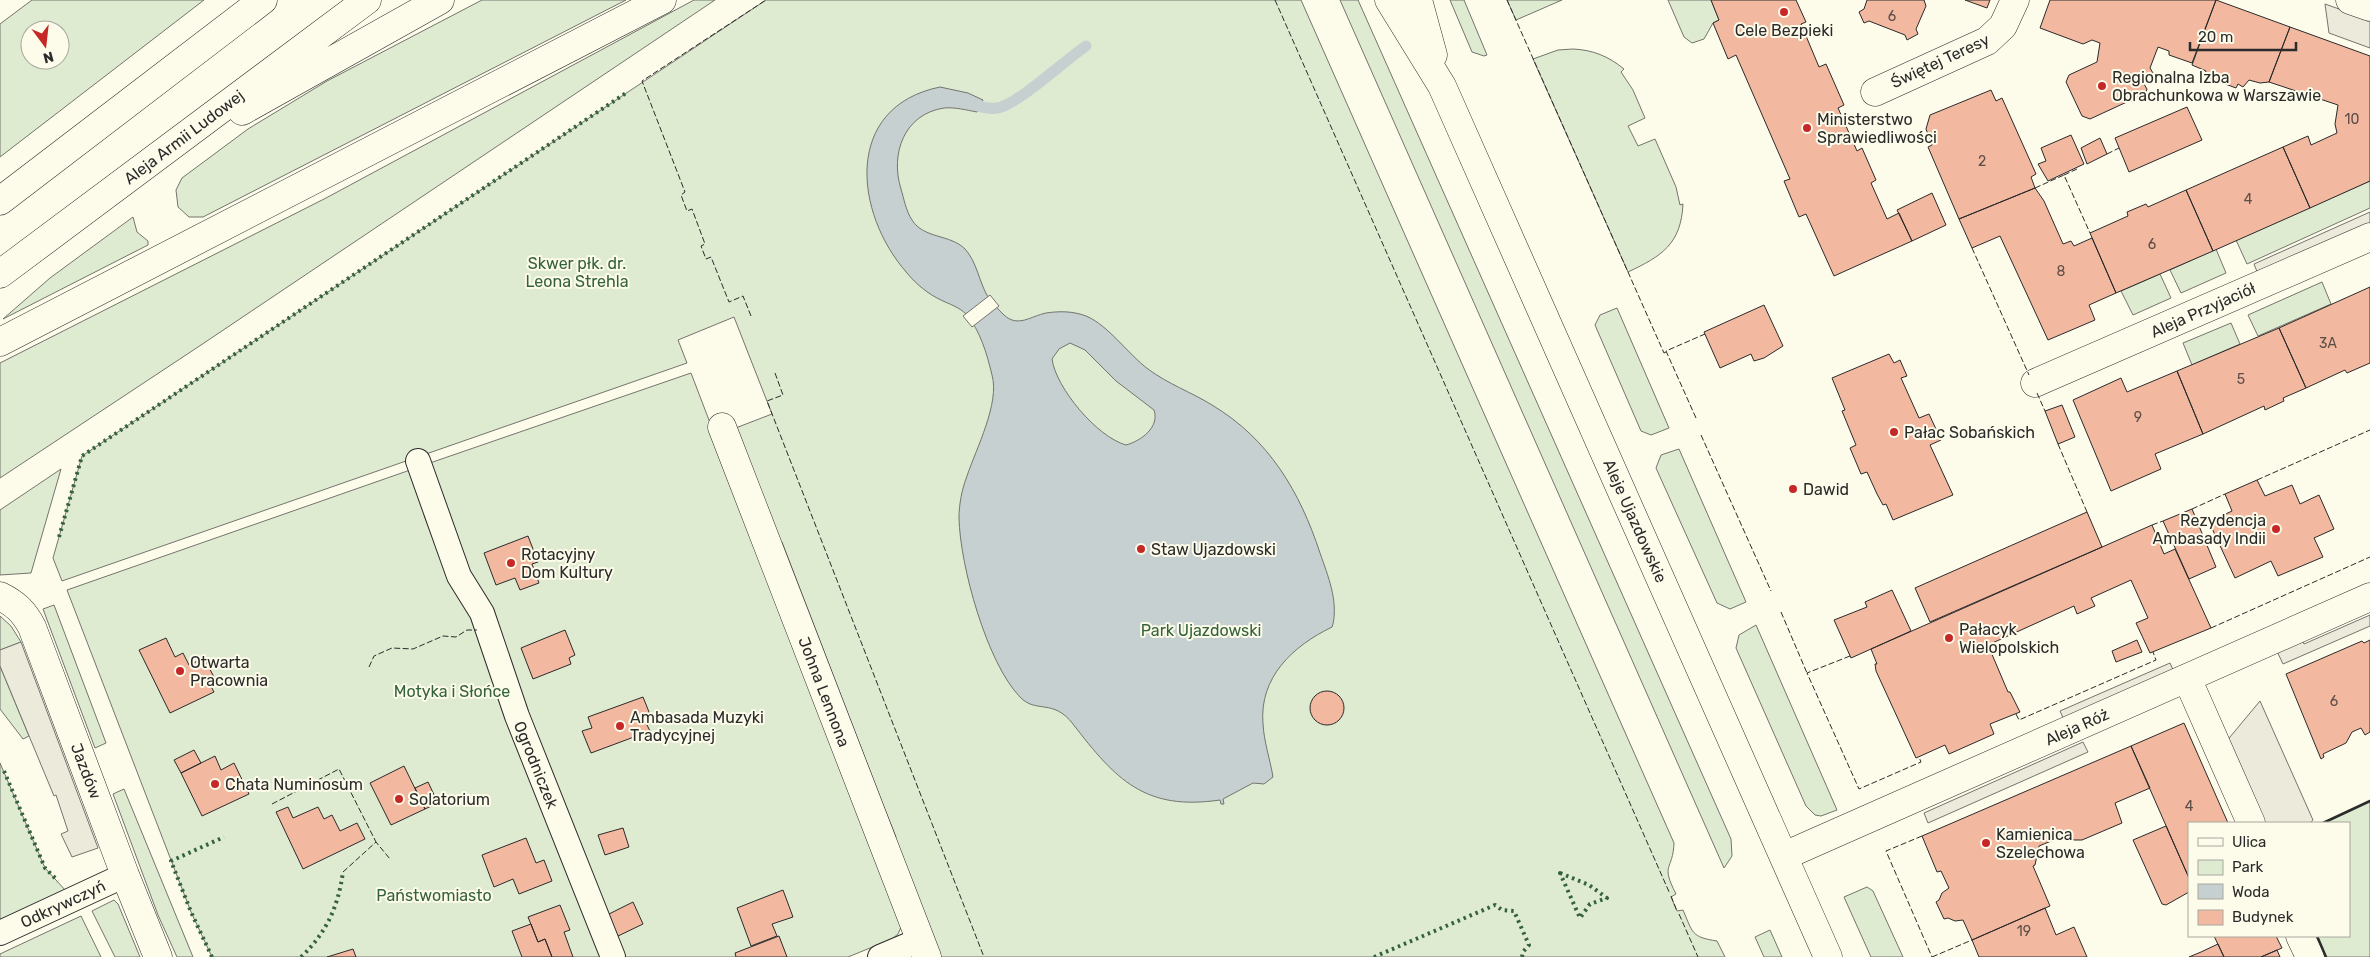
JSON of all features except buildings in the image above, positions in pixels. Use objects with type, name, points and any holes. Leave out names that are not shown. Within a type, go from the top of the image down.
[{"type":"street","points":[[186,59],[239,0]]},
{"type":"street","points":[[0,201],[263,0]]},
{"type":"street","name":"Aleja Armii Ludowej","points":[[0,274],[367,0]]},
{"type":"street","points":[[141,169],[440,0]]},
{"type":"street","points":[[0,342],[662,0]]},
{"type":"street","points":[[1389,0],[1442,86]]},
{"type":"street","points":[[1418,0],[1442,86]]},
{"type":"street","name":"Świętej Teresy","points":[[1875,92],[1987,41],[2003,26],[2015,0]]},
{"type":"street","points":[[2350,0],[2370,7]]},
{"type":"street","name":"Aleje Ujazdowskie","points":[[1442,86],[1828,957]]},
{"type":"street","name":"Aleja Przyjaciół","points":[[2035,383],[2370,237]]},
{"type":"street","name":"Johna Lennona","points":[[722,427],[923,948]]},
{"type":"street","name":"Ogrodniczek","points":[[418,461],[459,576],[482,613],[517,716],[613,957]]},
{"type":"street","name":"Jazdów","points":[[0,596],[12,602],[24,613],[32,627],[125,875],[158,957]]},
{"type":"street","name":"Aleja Róż","points":[[1784,856],[2370,597]]},
{"type":"street","points":[[2187,678],[2251,822]]},
{"type":"street","name":"Odkrywczyń","points":[[0,933],[125,875]]},
{"type":"street","points":[[2300,937],[2310,957]]},
{"type":"street","points":[[880,957],[923,948]]},
{"type":"green space","points":[[32,0],[204,0],[0,157],[0,24]]},
{"type":"green space","points":[[482,0],[626,0],[203,217],[189,217],[178,207],[176,190],[182,178],[248,129],[327,81]]},
{"type":"green space","points":[[694,0],[715,0],[0,478],[0,363],[326,198]]},
{"type":"green space","name":"Park Ujazdowski","points":[[766,0],[1301,0],[1674,843],[1668,872],[1676,894],[1671,897],[1677,911],[1683,910],[1694,933],[1702,938],[1717,941],[1725,957],[936,957],[892,843],[896,837],[782,542],[775,540],[733,429],[772,414],[734,317],[678,340],[687,363],[62,581],[53,558],[82,456]]},
{"type":"green space","points":[[1340,0],[1358,0],[1731,839],[1732,856],[1724,868]]},
{"type":"green space","points":[[1450,0],[1464,0],[1487,55],[1484,56],[1472,52]]},
{"type":"green space","points":[[1507,0],[1562,0],[1516,20]]},
{"type":"green space","points":[[1668,0],[1711,0],[1719,20],[1713,23],[1704,39],[1692,43],[1684,37]]},
{"type":"green space","points":[[1573,49],[1600,54],[1624,69],[1621,72],[1633,90],[1645,118],[1628,126],[1638,146],[1655,139],[1676,187],[1680,205],[1683,204],[1681,218],[1674,239],[1660,254],[1628,272],[1533,59],[1558,50]]},
{"type":"green space","points":[[2370,181],[2370,208],[2247,264],[2236,240]]},
{"type":"green space","points":[[133,217],[137,232],[148,241],[148,245],[3,319],[50,278]]},
{"type":"green space","points":[[2216,249],[2226,273],[2181,293],[2170,270]]},
{"type":"green space","points":[[2160,274],[2171,298],[2133,315],[2121,291]]},
{"type":"green space","points":[[2322,282],[2331,304],[2258,336],[2248,315]]},
{"type":"green space","points":[[1617,308],[1669,428],[1651,435],[1641,431],[1595,325],[1600,315]]},
{"type":"green space","points":[[2231,323],[2240,344],[2192,365],[2183,343]]},
{"type":"green space","points":[[691,373],[902,925],[898,934],[892,939],[848,957],[622,957],[461,558],[427,464]]},
{"type":"green space","points":[[1679,449],[1746,602],[1730,609],[1717,603],[1656,468],[1661,455]]},
{"type":"green space","points":[[61,469],[31,573],[0,575],[0,510]]},
{"type":"green space","points":[[413,469],[429,512],[424,515],[443,565],[475,616],[605,957],[212,957],[191,912],[67,590]]},
{"type":"green space","points":[[54,605],[106,743],[95,748],[43,609]]},
{"type":"green space","points":[[0,616],[11,626],[21,642],[0,650]]},
{"type":"green space","points":[[1756,625],[1837,810],[1821,816],[1815,815],[1806,806],[1736,648],[1739,635]]},
{"type":"green space","points":[[0,666],[29,736],[23,739],[0,709]]},
{"type":"green space","points":[[0,763],[45,868],[66,891],[0,921]]},
{"type":"green space","points":[[124,789],[193,957],[177,957],[158,915],[113,794]]},
{"type":"green space","points":[[2370,801],[2370,957],[2326,957],[2317,937],[2350,937],[2350,822],[2325,822]]},
{"type":"green space","points":[[1867,887],[1873,891],[1903,957],[1871,957],[1844,897]]},
{"type":"green space","points":[[114,900],[118,904],[140,957],[115,957],[92,911]]},
{"type":"green space","points":[[81,916],[101,957],[0,957],[0,954]]},
{"type":"green space","points":[[1770,930],[1782,957],[1764,957],[1755,937]]},
{"type":"shaded area","points":[[2325,4],[2370,20],[2370,48],[2329,33]]},
{"type":"shaded area","points":[[2370,212],[2370,224],[2258,274],[2254,264]]},
{"type":"shaded area","points":[[2370,615],[2370,626],[2283,664],[2275,647],[2300,636],[2304,644]]},
{"type":"shaded area","points":[[21,642],[98,848],[72,857],[61,834],[68,831],[56,795],[54,796],[0,666],[0,650]]},
{"type":"shaded area","points":[[2170,663],[2174,672],[2064,720],[2060,711]]},
{"type":"shaded area","points":[[2260,701],[2313,820],[2311,822],[2260,822],[2225,743]]},
{"type":"shaded area","points":[[2083,742],[2088,752],[1928,823],[1924,813]]},
{"type":"water","name":"Staw Ujazdowski","points":[[940,87],[968,93],[983,100],[977,112],[944,108],[930,112],[919,118],[903,138],[897,162],[898,176],[907,209],[917,226],[930,234],[959,244],[965,249],[972,260],[988,297],[1009,319],[1019,321],[1056,312],[1071,312],[1086,316],[1102,326],[1148,369],[1212,405],[1232,419],[1266,451],[1280,469],[1303,509],[1331,588],[1334,606],[1333,624],[1332,627],[1304,644],[1281,665],[1267,692],[1263,707],[1263,724],[1273,777],[1264,784],[1253,783],[1223,799],[1224,804],[1221,804],[1220,800],[1171,801],[1152,796],[1134,787],[1119,776],[1104,761],[1066,716],[1059,711],[1032,705],[1020,697],[1008,682],[986,638],[964,561],[959,518],[964,486],[986,426],[993,399],[994,386],[988,359],[979,335],[966,314],[931,295],[918,285],[889,249],[876,221],[869,193],[867,165],[873,139],[886,116],[909,98]],"holes":[[[1070,343],[1085,350],[1116,381],[1154,410],[1155,416],[1152,427],[1143,437],[1126,445],[1115,440],[1091,422],[1061,384],[1052,359],[1059,349]]]},
{"type":"pier","points":[[990,295],[999,306],[972,327],[963,316]]},
{"type":"waterway","points":[[966,102],[989,108],[1005,105],[1028,91],[1086,46]]},
{"type":"hedge","points":[[59,537],[82,456],[626,93]]},
{"type":"hedge","points":[[4,771],[45,868],[58,881]]},
{"type":"hedge","points":[[212,957],[191,912],[171,861],[224,837]]},
{"type":"hedge","points":[[301,957],[318,938],[330,918],[338,897],[343,872]]},
{"type":"hedge","points":[[1560,873],[1589,885],[1607,898],[1590,904],[1580,918],[1560,873]]},
{"type":"hedge","points":[[1374,957],[1495,905],[1502,910],[1514,911],[1529,945],[1523,952],[1522,957]]},
{"type":"fence","points":[[751,316],[743,296],[729,302],[711,257],[706,259],[701,246],[705,244],[692,209],[687,211],[681,195],[685,192],[642,81],[766,0]]},
{"type":"fence","points":[[1275,0],[1670,894]]},
{"type":"fence","points":[[1507,0],[1664,353],[1666,352]]},
{"type":"fence","points":[[2107,154],[2119,148]]},
{"type":"fence","points":[[2064,175],[2077,169]]},
{"type":"fence","points":[[2035,188],[2064,175],[2090,233]]},
{"type":"fence","points":[[1972,248],[2029,375]]},
{"type":"fence","points":[[1696,418],[1666,351],[1705,334]]},
{"type":"fence","points":[[775,373],[783,395],[767,401],[984,957]]},
{"type":"fence","points":[[2037,393],[2045,411]]},
{"type":"fence","points":[[2257,480],[2370,430]]},
{"type":"fence","points":[[1701,435],[1771,591]]},
{"type":"fence","points":[[2058,444],[2087,512]]},
{"type":"fence","points":[[2192,509],[2225,494]]},
{"type":"fence","points":[[2152,525],[2163,521]]},
{"type":"fence","points":[[2211,628],[2370,557]]},
{"type":"fence","points":[[1781,612],[1807,673]]},
{"type":"fence","points":[[369,667],[374,656],[392,648],[413,649],[443,636],[456,637],[467,630],[477,630]]},
{"type":"fence","points":[[2016,714],[2019,720],[2156,660],[2153,652]]},
{"type":"fence","points":[[1850,656],[1807,673],[1859,789],[1921,762],[1919,757]]},
{"type":"fence","points":[[272,804],[339,769],[376,842]]},
{"type":"fence","points":[[1922,836],[1886,851],[1932,957]]},
{"type":"fence","points":[[343,872],[376,842],[390,859]]},
{"type":"fence","points":[[1671,896],[1677,911]]},
{"type":"fence","points":[[1679,914],[1698,957]]},
{"type":"fence","points":[[1932,957],[1972,940]]},
{"type":"wall","points":[[2325,822],[2370,801]]},
{"type":"wall","points":[[2317,937],[2326,957]]},
{"type":"place","name":"Cele Bezpieki","points":[[1784,12]]},
{"type":"place","name":"Regionalna Izba Obrachunkowa w Warszawie","points":[[2102,86]]},
{"type":"place","name":"Ministerstwo Sprawiedliwości","points":[[1807,128]]},
{"type":"place","name":"Pałac Sobańskich","points":[[1894,432]]},
{"type":"place","name":"Dawid","points":[[1793,489]]},
{"type":"place","name":"Rezydencja Ambasady Indii","points":[[2276,529]]},
{"type":"place","name":"Staw Ujazdowski","points":[[1141,549]]},
{"type":"place","name":"Rotacyjny Dom Kultury","points":[[511,563]]},
{"type":"place","name":"Pałacyk Wielopolskich","points":[[1949,638]]},
{"type":"place","name":"Otwarta Pracownia","points":[[180,671]]},
{"type":"place","name":"Ambasada Muzyki Tradycyjnej","points":[[620,726]]},
{"type":"place","name":"Chata Numinosum","points":[[215,784]]},
{"type":"place","name":"Solatorium","points":[[399,799]]},
{"type":"place","name":"Kamienica Szelechowa","points":[[1986,843]]},
{"type":"park label","name":"Skwer płk. dr. Leona Strehla","points":[[577,272]]},
{"type":"park label","name":"Motyka i Słońce","points":[[452,691]]},
{"type":"park label","name":"Państwomiasto","points":[[434,895]]}]
